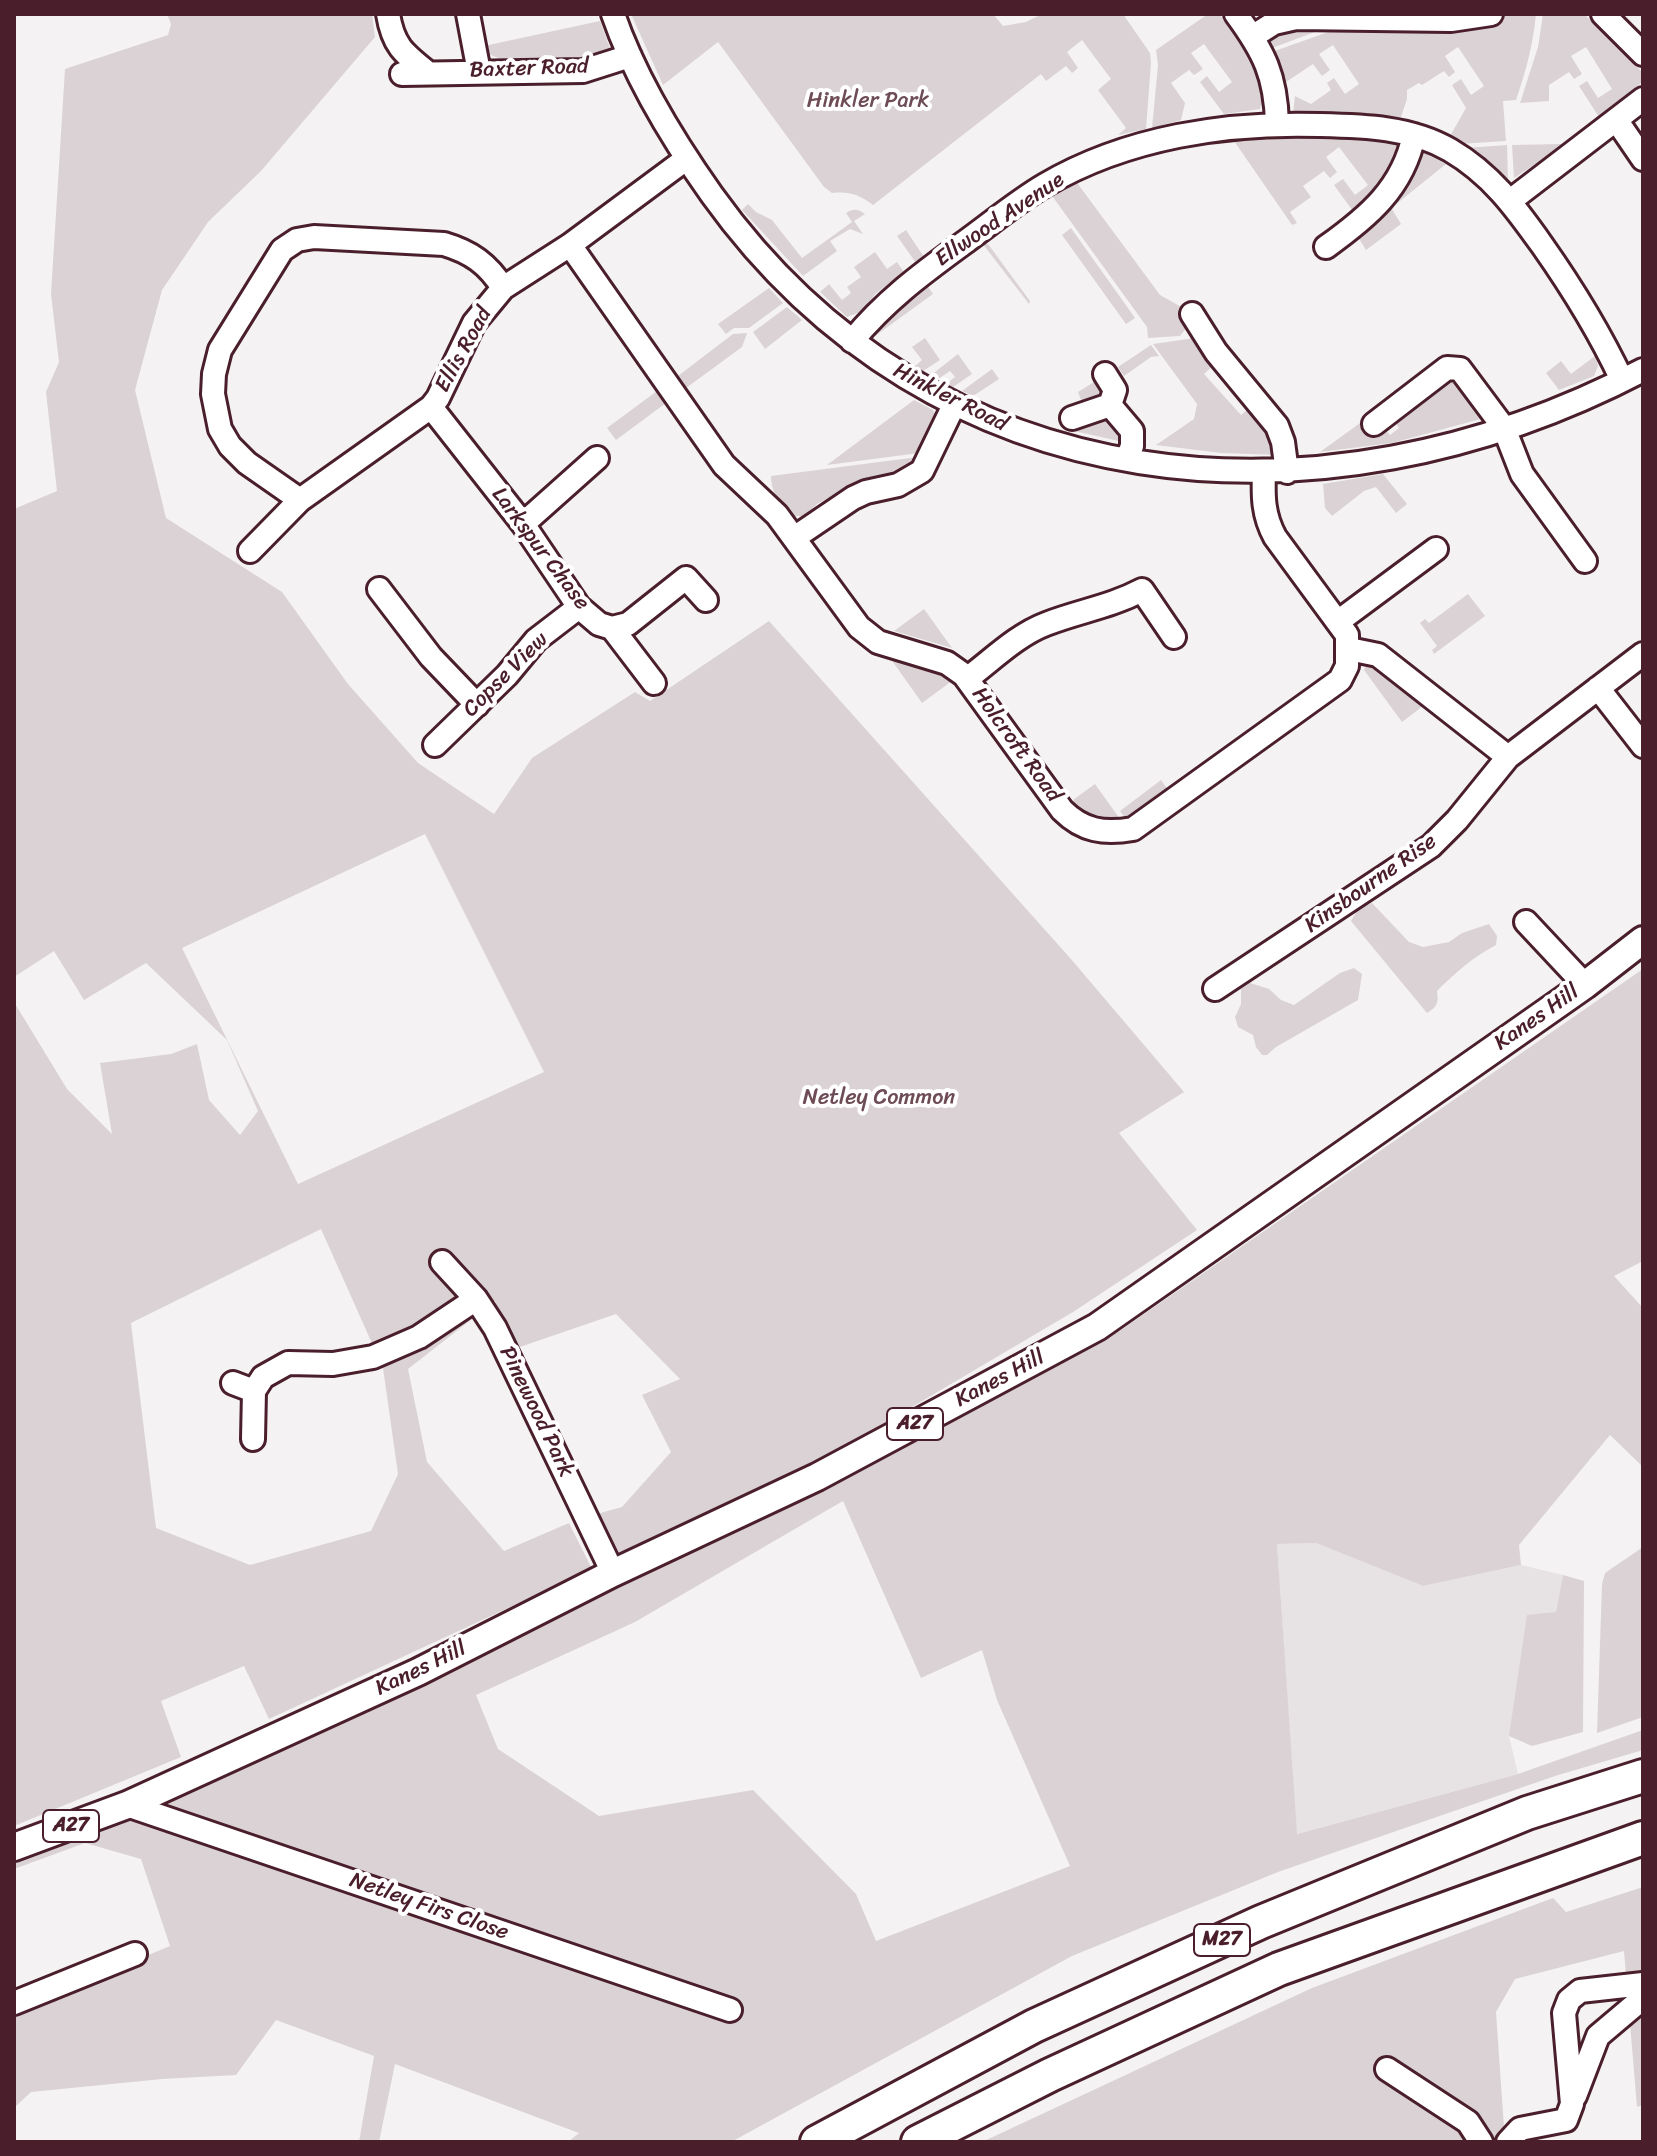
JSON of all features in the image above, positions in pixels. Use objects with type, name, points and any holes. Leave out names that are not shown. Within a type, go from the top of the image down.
[{"type":"highway","name":"M27","points":[[817,2142],[1034,2026],[1248,1928],[1527,1813],[1643,1776]]},
{"type":"highway","name":"M27","points":[[918,2142],[1050,2075],[1279,1969],[1643,1838]]},
{"type":"main road","name":"Kanes Hill","points":[[127,1805],[418,1672],[613,1573],[817,1477],[1097,1327],[1585,985],[1643,940]]},
{"type":"main road","name":"A27","points":[[14,1847],[127,1805]]},
{"type":"street","points":[[388,14],[393,38],[427,72]]},
{"type":"street","points":[[468,14],[479,72]]},
{"type":"street","name":"Hinkler Road","points":[[613,14],[630,56],[686,159],[755,249],[852,341],[906,379],[954,405],[1015,431],[1127,459],[1194,469],[1287,472],[1367,462],[1436,448],[1504,428],[1643,370]]},
{"type":"street","points":[[1236,14],[1266,59],[1273,79],[1277,124]]},
{"type":"street","points":[[1252,37],[1274,23],[1289,19],[1451,20],[1491,14]]},
{"type":"street","points":[[1603,14],[1643,54]]},
{"type":"street","name":"Baxter Road","points":[[402,74],[583,71],[630,56]]},
{"type":"street","points":[[1510,201],[1643,99]]},
{"type":"street","points":[[1617,121],[1643,159]]},
{"type":"street","name":"Ellwood Avenue","points":[[852,341],[883,304],[910,282],[1056,179],[1103,159],[1172,138],[1220,129],[1277,124],[1353,125],[1414,135],[1448,149],[1482,171],[1510,201],[1589,313],[1622,380]]},
{"type":"street","points":[[1326,247],[1371,214],[1386,197],[1403,168],[1414,135]]},
{"type":"street","name":"Ellis Road","points":[[250,551],[300,500],[431,407],[474,323],[503,288],[570,245],[686,159]]},
{"type":"street","points":[[300,500],[247,463],[230,446],[220,429],[213,394],[220,350],[282,250],[294,241],[314,237],[444,244],[464,250],[482,261],[503,288]]},
{"type":"street","name":"Holcroft Road","points":[[570,245],[724,465],[759,495],[859,627],[878,642],[947,663],[968,678],[1068,815],[1086,828],[1100,832],[1133,829],[1329,691],[1340,680],[1347,666],[1349,649]]},
{"type":"street","points":[[1192,314],[1216,352],[1277,426],[1283,442],[1287,472]]},
{"type":"street","points":[[1383,423],[1447,368],[1460,369],[1504,428],[1522,474],[1585,561]]},
{"type":"street","points":[[1072,418],[1109,383],[1132,431],[1132,446],[1127,459]]},
{"type":"street","points":[[794,538],[853,498],[898,485],[922,471],[954,405]]},
{"type":"street","name":"Larkspur Chase","points":[[431,407],[523,524],[579,607],[599,624],[612,628],[654,683]]},
{"type":"street","points":[[523,524],[597,458]]},
{"type":"street","points":[[1264,472],[1263,504],[1267,521],[1275,537],[1339,621],[1347,635],[1349,649],[1378,655],[1508,757]]},
{"type":"street","points":[[1339,621],[1436,549]]},
{"type":"street","points":[[612,628],[628,624],[686,578],[706,600]]},
{"type":"street","points":[[379,589],[431,657],[477,705]]},
{"type":"street","points":[[968,678],[1024,635],[1044,625],[1108,606],[1142,590],[1174,637]]},
{"type":"street","name":"Copse View","points":[[435,745],[507,675],[536,640],[579,607]]},
{"type":"street","name":"Kinsbourne Rise","points":[[1215,989],[1431,846],[1457,820],[1508,757],[1643,654]]},
{"type":"street","points":[[1598,688],[1643,746]]},
{"type":"street","points":[[1526,922],[1585,985]]},
{"type":"street","name":"Pinewood Park","points":[[442,1262],[476,1299],[495,1328],[613,1573]]},
{"type":"street","points":[[253,1439],[254,1391],[263,1377],[288,1363],[333,1364],[373,1357],[419,1337],[476,1299]]},
{"type":"street","points":[[233,1383],[254,1391]]},
{"type":"street","name":"Netley Firs Close","points":[[127,1805],[730,2010]]},
{"type":"street","points":[[14,2003],[135,1954]]},
{"type":"street","points":[[1572,2104],[1564,2013],[1569,2000],[1580,1991],[1643,1984]]},
{"type":"street","points":[[1508,2142],[1520,2129],[1566,2120],[1598,2036],[1643,1998]]},
{"type":"street","points":[[1387,2069],[1468,2122],[1481,2142]]},
{"type":"shaded area","points":[[1316,1543],[1423,1586],[1521,1565],[1563,1575],[1556,1612],[1509,1736],[1518,1774],[1296,1834],[1277,1544]]},
{"type":"green space","name":"Netley Common","points":[[167,14],[372,14],[375,37],[261,171],[208,222],[162,290],[135,390],[166,518],[282,592],[348,684],[418,763],[494,814],[532,758],[635,692],[650,701],[769,621],[1071,959],[1184,1092],[1119,1133],[1197,1230],[1073,1312],[817,1463],[619,1558],[597,1514],[622,1507],[671,1452],[642,1395],[680,1379],[616,1314],[514,1349],[495,1301],[408,1369],[427,1462],[504,1551],[569,1523],[592,1569],[269,1719],[244,1666],[161,1701],[181,1757],[14,1826],[14,1002],[67,1089],[112,1134],[100,1063],[171,1054],[197,1044],[209,1100],[240,1135],[258,1111],[227,1040],[146,963],[84,1000],[54,951],[14,977],[14,509],[57,491],[46,392],[59,362],[51,294],[65,69],[168,35],[171,24]],"holes":[[[425,834],[544,1072],[298,1184],[182,948]],[[321,1229],[383,1368],[398,1474],[371,1531],[250,1565],[156,1528],[131,1323]]]},
{"type":"green space","name":"Hinkler Park","points":[[631,14],[993,14],[1003,26],[1026,22],[1042,14],[1123,14],[1150,53],[1146,129],[1118,135],[1126,128],[1098,90],[1111,79],[1082,40],[1067,52],[1078,68],[1072,73],[1066,66],[1046,81],[1041,74],[873,205],[854,194],[832,193],[824,187],[718,42],[663,85]]},
{"type":"green space","points":[[1208,14],[1219,14],[1250,58],[1261,84],[1260,109],[1224,114],[1200,82],[1207,76],[1219,92],[1232,82],[1204,44],[1191,53],[1203,69],[1194,75],[1189,70],[1171,83],[1185,103],[1181,120],[1152,128],[1158,65],[1156,50]]},
{"type":"green space","points":[[1506,14],[1536,14],[1529,58],[1516,100],[1503,101],[1506,141],[1458,144],[1449,138],[1466,108],[1452,85],[1461,79],[1471,95],[1484,86],[1458,47],[1445,56],[1455,72],[1449,77],[1444,71],[1422,85],[1419,83],[1407,90],[1401,117],[1393,118],[1293,113],[1295,96],[1311,104],[1331,90],[1327,83],[1334,78],[1345,94],[1359,84],[1333,45],[1319,54],[1330,70],[1322,76],[1313,64],[1283,84],[1272,52],[1345,26],[1494,20]]},
{"type":"green space","points":[[1543,14],[1584,14],[1641,71],[1641,83],[1599,117],[1579,86],[1587,81],[1598,98],[1612,89],[1586,47],[1571,56],[1582,74],[1574,79],[1569,72],[1549,85],[1549,101],[1520,103],[1538,47]]},
{"type":"green space","points":[[600,21],[611,51],[581,62],[503,60],[484,52],[484,46]]},
{"type":"green space","points":[[1331,26],[1272,48],[1270,38],[1278,27]]},
{"type":"green space","points":[[1310,135],[1385,138],[1399,142],[1396,163],[1355,214],[1334,185],[1343,179],[1355,195],[1368,185],[1339,147],[1326,157],[1337,172],[1330,178],[1324,171],[1303,186],[1311,197],[1290,212],[1297,223],[1292,225],[1232,138]]},
{"type":"green space","points":[[1507,145],[1508,181],[1465,148]]},
{"type":"green space","points":[[1512,145],[1563,146],[1514,178]]},
{"type":"green space","points":[[1418,150],[1446,164],[1395,205],[1392,203]]},
{"type":"green space","points":[[1075,180],[1160,295],[1185,309],[1187,327],[1180,336],[1148,338],[1147,327],[1050,193]]},
{"type":"green space","points":[[748,204],[772,220],[802,258],[852,222],[846,213],[851,210],[865,214],[854,221],[863,234],[850,229],[830,241],[837,251],[803,276],[742,210]]},
{"type":"green space","points":[[1390,206],[1401,224],[1366,250],[1358,237]]},
{"type":"green space","points":[[1071,228],[1135,318],[1126,324],[1062,235]]},
{"type":"green space","points":[[906,230],[924,257],[916,263],[897,236]]},
{"type":"green space","points":[[982,243],[988,244],[1030,301],[1029,304]]},
{"type":"green space","points":[[875,252],[887,269],[897,262],[904,272],[875,294],[863,311],[847,317],[820,292],[829,284],[842,300],[851,293],[847,287],[861,277],[854,267]]},
{"type":"green space","points":[[926,284],[933,294],[875,336],[874,331],[882,320]]},
{"type":"green space","points":[[769,288],[783,303],[749,328],[734,328],[726,334],[718,324]]},
{"type":"green space","points":[[787,307],[802,320],[765,349],[753,332]]},
{"type":"green space","points":[[747,333],[742,347],[682,391],[674,379],[733,334]]},
{"type":"green space","points":[[925,338],[940,360],[923,371],[915,366],[922,360],[912,347]]},
{"type":"green space","points":[[1195,338],[1216,363],[1204,374],[1241,415],[1253,405],[1280,455],[1221,453],[1156,445],[1194,419],[1197,404],[1153,344]]},
{"type":"green space","points":[[1151,345],[1159,356],[1151,357],[1124,376],[1118,367]]},
{"type":"green space","points":[[958,354],[972,374],[953,387],[946,384],[955,377],[950,371],[938,379],[931,375]]},
{"type":"green space","points":[[1595,356],[1598,366],[1594,376],[1559,390],[1546,373],[1561,361],[1571,374]]},
{"type":"green space","points":[[992,369],[999,379],[973,396],[962,391]]},
{"type":"green space","points":[[1102,377],[1110,396],[1083,405],[1078,392]]},
{"type":"green space","points":[[1443,378],[1455,379],[1488,417],[1392,443],[1320,452],[1367,418],[1381,424],[1390,435],[1399,428],[1391,416]]},
{"type":"green space","points":[[657,391],[666,403],[616,440],[607,428]]},
{"type":"green space","points":[[914,400],[933,410],[937,418],[919,453],[827,465]]},
{"type":"green space","points":[[1105,412],[1128,443],[1065,429],[1068,424]]},
{"type":"green space","points":[[918,457],[902,471],[847,488],[817,504],[805,516],[792,516],[777,498],[771,482],[771,476]]},
{"type":"green space","points":[[1383,474],[1407,504],[1396,513],[1376,487],[1364,491],[1332,516],[1325,508],[1323,484]]},
{"type":"green space","points":[[1468,594],[1485,616],[1434,654],[1432,650],[1437,646],[1420,623],[1425,619],[1429,623]]},
{"type":"green space","points":[[924,609],[952,648],[894,631]]},
{"type":"green space","points":[[888,655],[919,662],[956,678],[922,703]]},
{"type":"green space","points":[[1368,661],[1427,703],[1402,722],[1364,670]]},
{"type":"green space","points":[[1161,780],[1169,791],[1126,819],[1120,811]]},
{"type":"green space","points":[[1095,784],[1120,819],[1094,817],[1073,800]]},
{"type":"green space","points":[[1372,903],[1409,942],[1423,947],[1449,942],[1462,933],[1489,924],[1497,936],[1496,945],[1465,966],[1437,991],[1436,1004],[1427,1013],[1351,921],[1358,909]]},
{"type":"green space","points":[[1354,968],[1362,974],[1358,1000],[1267,1055],[1262,1055],[1256,1047],[1253,1035],[1238,1027],[1235,1017],[1241,1004],[1241,989],[1250,983],[1269,989],[1281,1000],[1294,1005],[1340,973]]},
{"type":"green space","points":[[1643,969],[1643,1261],[1614,1276],[1643,1308],[1643,1467],[1610,1435],[1519,1545],[1521,1565],[1423,1586],[1316,1543],[1277,1544],[1297,1834],[1518,1774],[1643,1730],[1643,1750],[1555,1776],[1278,1872],[1072,1956],[731,2142],[568,2142],[579,2133],[395,2064],[379,2142],[359,2142],[374,2056],[276,2020],[236,2075],[31,2092],[14,2108],[14,2011],[170,1946],[141,1859],[85,1843],[14,1869],[14,1857],[321,1727],[905,1444],[1121,1330]],"holes":[[[843,1501],[921,1678],[982,1650],[997,1700],[1070,1866],[876,1941],[856,1894],[753,1790],[599,1816],[498,1749],[476,1695],[635,1622]]]},
{"type":"green space","points":[[1643,1547],[1643,1717],[1597,1733],[1602,1584],[1605,1573]]},
{"type":"green space","points":[[1563,1575],[1584,1581],[1583,1732],[1532,1746],[1509,1736],[1527,1615],[1556,1612]]},
{"type":"green space","points":[[1643,1887],[1643,2105],[1637,2107],[1624,1951],[1515,1979],[1496,2012],[1505,2142],[982,2142],[1312,1988],[1553,1898],[1566,1912]]}]
